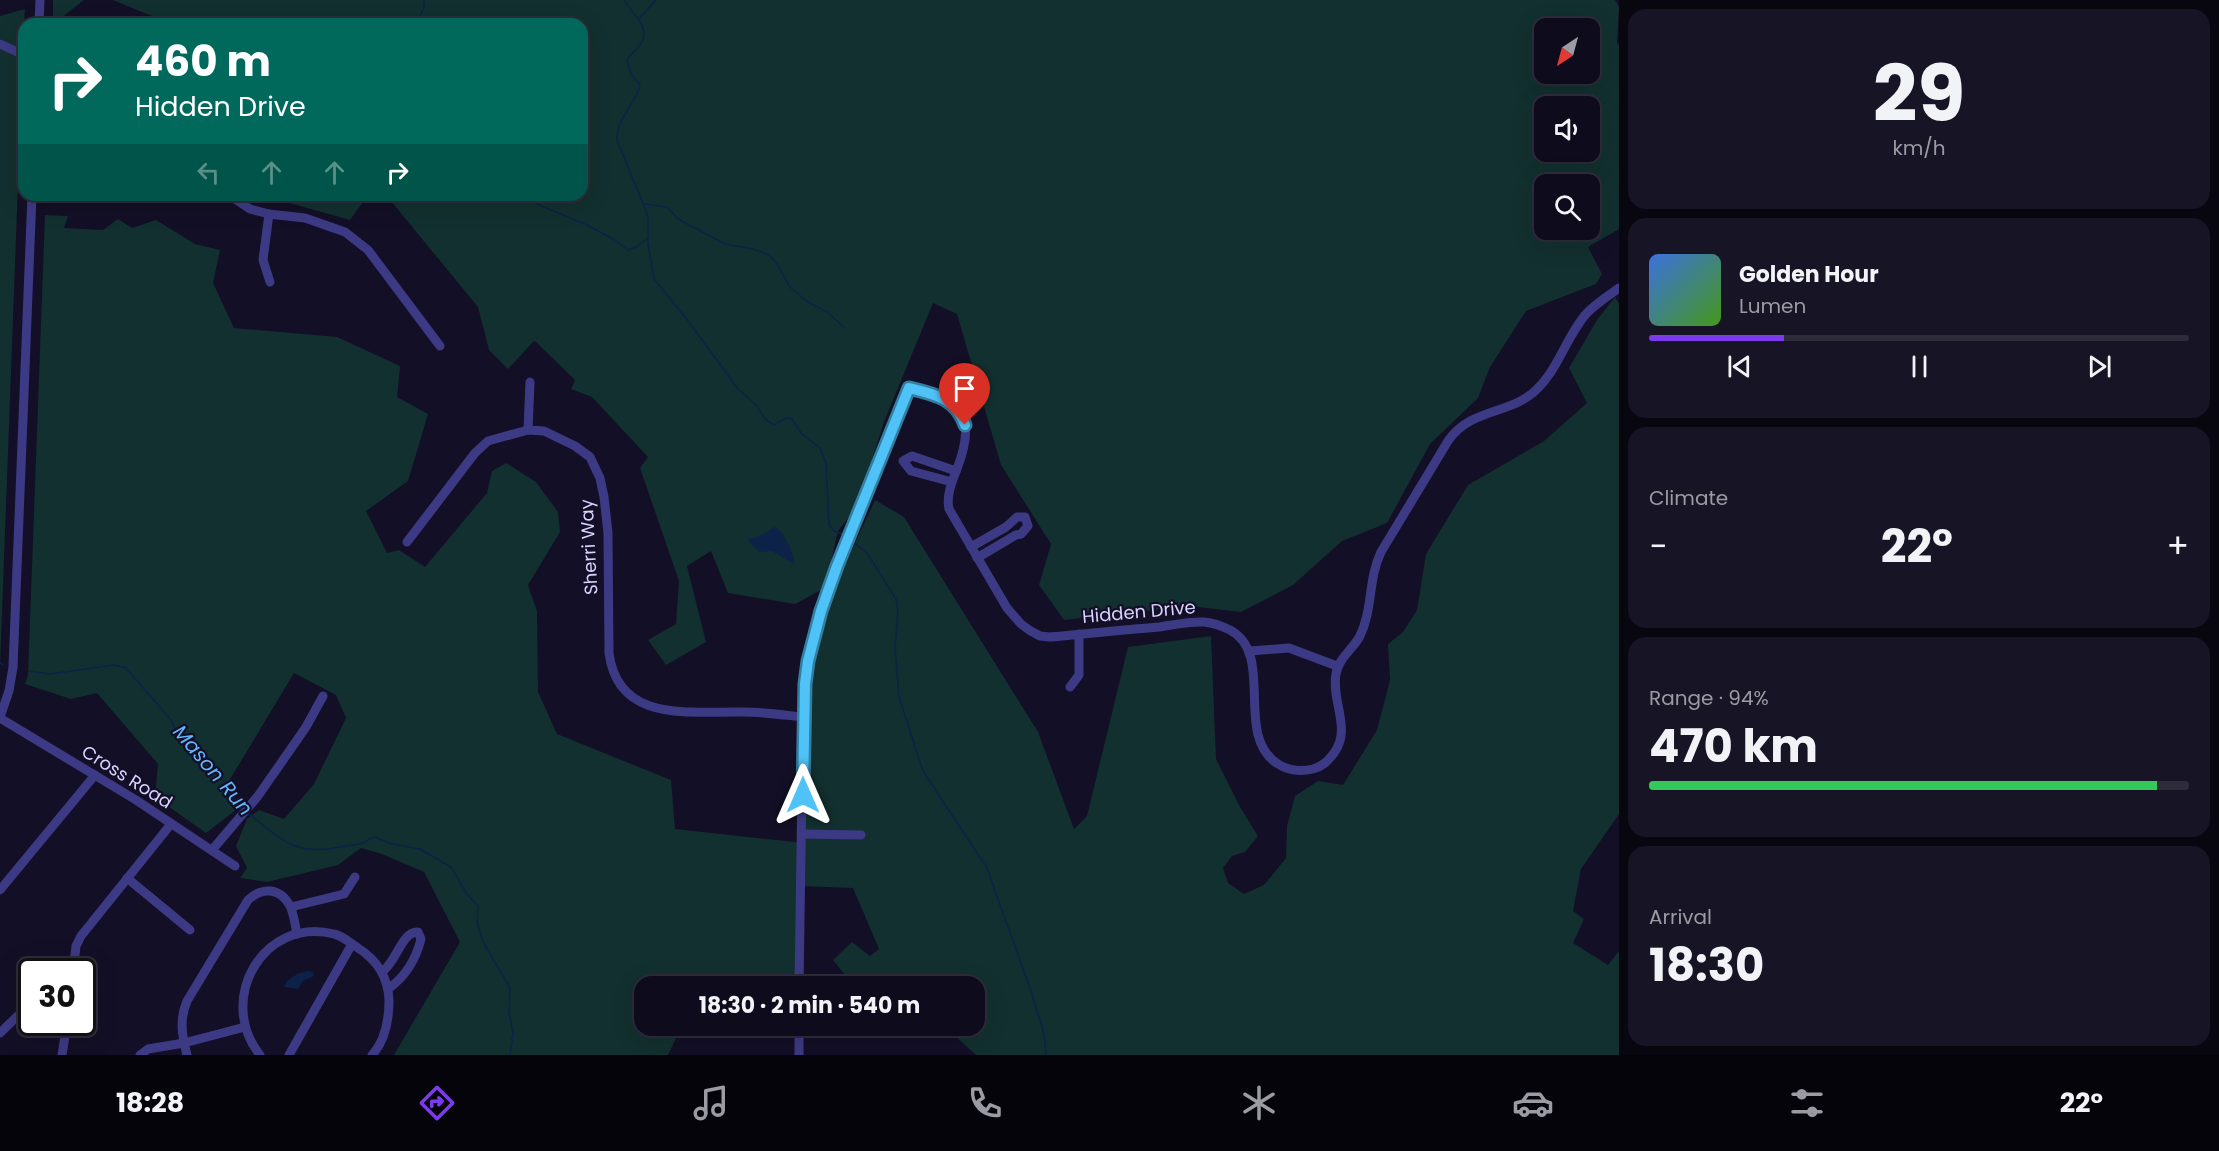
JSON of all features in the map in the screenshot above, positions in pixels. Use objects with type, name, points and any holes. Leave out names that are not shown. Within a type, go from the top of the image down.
[{"type":"street","points":[[39,18],[40,0]]},
{"type":"street","points":[[0,44],[18,52]]},
{"type":"street","points":[[0,718],[9,691],[13,667],[32,201]]},
{"type":"street","points":[[239,201],[250,208],[269,214],[305,218],[345,232],[368,250],[440,346]]},
{"type":"street","points":[[269,214],[263,260],[270,282]]},
{"type":"street","points":[[1337,666],[1289,648],[1250,651],[1257,730],[1263,749],[1276,763],[1291,770],[1302,771],[1328,762],[1339,747],[1343,734],[1336,686],[1337,666],[1359,637],[1366,620],[1374,569],[1381,552],[1454,432],[1474,417],[1522,400],[1538,389],[1549,376],[1575,329],[1588,312],[1619,288]]},
{"type":"street","points":[[528,430],[530,382]]},
{"type":"street","name":"Hidden Drive","points":[[803,717],[808,661],[826,595],[909,388],[946,399],[962,415],[967,441],[952,482],[949,509],[1007,608],[1020,624],[1040,636],[1050,637],[1202,622],[1237,634],[1250,651]]},
{"type":"street","name":"Sherri Way","points":[[407,542],[475,453],[488,441],[528,430],[544,431],[590,456],[600,478],[608,533],[609,653],[611,667],[623,689],[637,701],[666,711],[755,712],[803,717]]},
{"type":"street","points":[[952,482],[911,471],[903,461],[912,456],[956,471]]},
{"type":"street","points":[[971,547],[1006,527],[1017,517],[1025,517],[1028,526],[1021,534],[977,558]]},
{"type":"street","points":[[1070,687],[1079,675],[1079,634]]},
{"type":"street","points":[[212,850],[258,796],[306,727],[323,696]]},
{"type":"street","points":[[800,976],[803,717]]},
{"type":"street","name":"Cross Road","points":[[0,718],[94,775],[235,866]]},
{"type":"street","points":[[0,890],[94,775]]},
{"type":"street","points":[[75,958],[76,946],[81,936],[171,824]]},
{"type":"street","points":[[803,834],[861,835]]},
{"type":"street","points":[[291,907],[344,894],[355,877]]},
{"type":"street","points":[[128,878],[190,930]]},
{"type":"street","points":[[187,1055],[181,1024],[187,1001],[248,900],[261,890],[275,891],[285,898],[291,907],[297,934]]},
{"type":"street","points":[[260,1055],[253,1047],[245,1027],[242,999],[246,979],[269,949],[284,939],[297,934],[322,932],[336,934],[352,944],[371,957],[382,972],[388,989],[389,1016],[383,1038],[372,1055]]},
{"type":"street","points":[[382,972],[396,958],[407,935],[418,932],[421,939],[413,961],[399,982],[388,989]]},
{"type":"street","points":[[289,1055],[352,944]]},
{"type":"street","points":[[0,1033],[18,1016]]},
{"type":"street","points":[[140,1055],[148,1049],[184,1043],[245,1027]]},
{"type":"street","points":[[62,1055],[65,1036]]},
{"type":"street","points":[[799,1036],[799,1055]]},
{"type":"green space","points":[[53,0],[84,0],[61,18],[53,18]]},
{"type":"green space","points":[[113,0],[1615,0],[1619,7],[1617,42],[1619,46],[1619,229],[1588,247],[1602,274],[1596,284],[1526,311],[1490,367],[1478,398],[1430,444],[1387,523],[1342,541],[1293,585],[1241,612],[1190,606],[1064,620],[1039,585],[1051,544],[1001,465],[957,314],[933,303],[884,422],[857,507],[838,531],[825,588],[795,604],[728,593],[711,551],[687,566],[706,642],[666,665],[648,640],[676,624],[679,581],[640,468],[648,457],[592,397],[571,389],[575,380],[536,342],[534,341],[508,369],[489,350],[478,307],[391,201],[588,201],[588,18],[156,18]]},
{"type":"green space","points":[[25,9],[24,18],[18,18],[18,184],[0,666],[0,16]]},
{"type":"green space","points":[[280,201],[364,201],[350,220]]},
{"type":"green space","points":[[45,215],[68,216],[64,228],[103,230],[118,219],[132,228],[156,220],[195,244],[220,250],[213,283],[234,328],[337,337],[400,366],[397,397],[428,414],[408,481],[366,511],[387,553],[399,550],[425,567],[487,493],[492,471],[506,463],[536,482],[558,512],[560,532],[528,585],[537,611],[538,692],[557,734],[671,780],[675,829],[804,843],[807,647],[875,500],[904,517],[1038,732],[1074,829],[1087,816],[1128,647],[1211,636],[1216,759],[1240,807],[1258,836],[1245,852],[1232,856],[1223,868],[1228,883],[1244,894],[1264,885],[1286,858],[1287,826],[1295,796],[1318,781],[1343,785],[1377,730],[1390,680],[1388,644],[1403,632],[1417,610],[1426,554],[1468,485],[1544,441],[1587,403],[1569,368],[1597,320],[1615,297],[1619,304],[1619,814],[1581,869],[1573,911],[1584,919],[1573,943],[1608,965],[1619,951],[1619,1055],[976,1055],[955,1036],[985,1036],[985,976],[846,976],[833,960],[852,942],[870,956],[879,949],[853,888],[803,886],[802,976],[634,976],[634,1036],[677,1036],[668,1055],[394,1055],[460,942],[424,872],[382,854],[361,848],[338,865],[267,882],[240,878],[247,868],[236,846],[247,819],[259,810],[284,819],[314,784],[346,718],[336,695],[294,673],[229,781],[237,809],[206,833],[155,797],[158,764],[97,693],[71,699],[25,684],[28,675]]},
{"type":"water","points":[[775,527],[782,533],[788,544],[794,564],[772,551],[759,552],[748,540]]},
{"type":"water","points":[[307,971],[313,972],[314,976],[303,981],[298,989],[284,987],[293,976]]},
{"type":"waterway","points":[[419,18],[424,8],[424,0]]},
{"type":"waterway","points":[[624,0],[642,25],[644,36],[642,42],[627,60],[631,74],[640,85],[620,123],[617,140],[648,216],[648,243],[654,279],[738,389],[755,404],[766,420],[774,425],[786,418],[792,419],[802,434],[820,448],[826,463],[829,524],[833,530],[846,536]]},
{"type":"waterway","points":[[639,19],[656,0]]},
{"type":"waterway","points":[[534,201],[585,224],[615,240],[628,250],[647,239]]},
{"type":"waterway","points":[[645,204],[667,207],[678,219],[725,244],[753,249],[769,255],[778,265],[789,286],[806,301],[827,312],[845,328]]},
{"type":"waterway","points":[[852,541],[867,553],[896,599],[898,611],[895,648],[899,697],[923,771],[987,868],[1031,991],[1044,1034],[1046,1055]]},
{"type":"waterway","name":"Mason Run","points":[[29,671],[50,674],[114,665],[126,668],[171,720],[176,730],[188,740],[193,749],[229,786],[237,805],[241,808]]},
{"type":"waterway","name":"Mason Run","points":[[248,813],[279,837],[300,847],[325,849],[360,844],[375,837],[389,843],[420,849],[451,867],[467,894],[478,906],[477,921],[482,940],[510,988],[509,1012],[513,1033],[510,1055]]},
{"type":"route","points":[[803,795],[805,684],[808,661],[821,611],[909,388],[946,399],[962,415],[965,425]]}]
